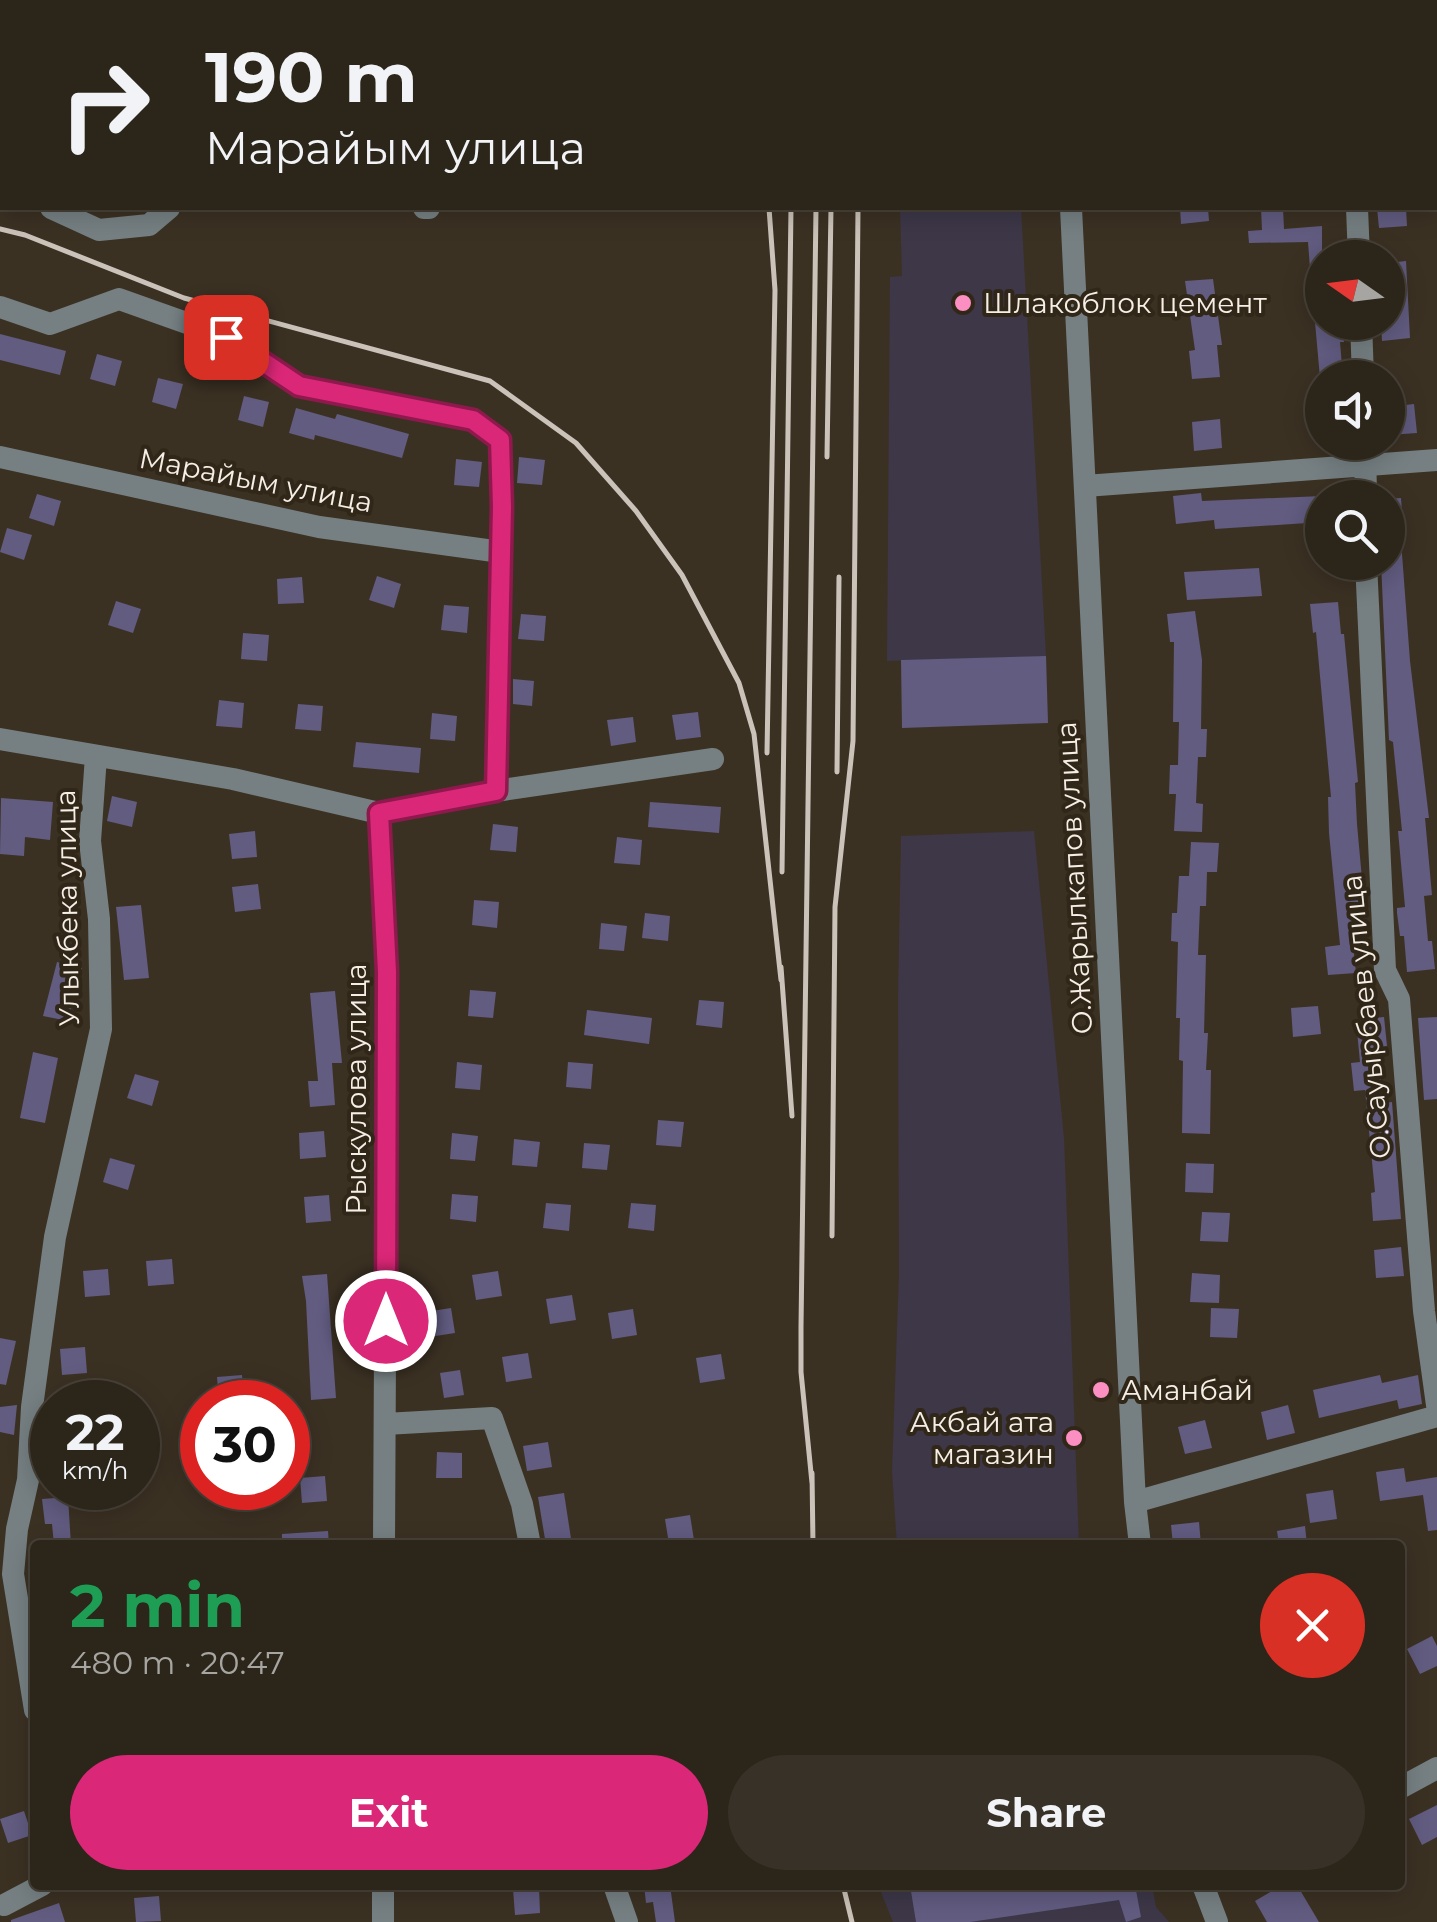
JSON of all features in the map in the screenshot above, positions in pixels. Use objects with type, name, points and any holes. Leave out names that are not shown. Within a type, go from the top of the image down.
[{"type":"street","points":[[55,210],[99,230],[149,225],[167,210]]},
{"type":"street","name":"О.Жарылкапов улица","points":[[1071,210],[1139,1540]]},
{"type":"street","points":[[1357,210],[1358,240]]},
{"type":"street","points":[[0,307],[50,324],[119,299],[226,337],[299,386],[473,420],[500,440],[496,791]]},
{"type":"street","name":"Марайым улица","points":[[0,456],[318,527],[501,552]]},
{"type":"street","points":[[1405,457],[1437,460]]},
{"type":"street","points":[[1085,486],[1306,460]]},
{"type":"street","name":"О.Сауырбаев улица","points":[[1367,580],[1385,970],[1400,999],[1424,1310],[1437,1405]]},
{"type":"street","points":[[0,739],[232,778],[379,813],[496,791],[713,759]]},
{"type":"street","name":"Улыкбека улица","points":[[30,1679],[13,1574],[17,1529],[28,1480],[32,1407],[54,1246],[101,1029],[99,919],[90,841],[96,756]]},
{"type":"street","name":"Рыскулова улица","points":[[379,813],[387,972],[384,1540]]},
{"type":"street","points":[[1135,1502],[1437,1416]]},
{"type":"street","points":[[385,1424],[492,1418],[522,1504],[529,1540]]},
{"type":"street","points":[[1405,1785],[1437,1768]]},
{"type":"street","points":[[4,1905],[32,1890]]},
{"type":"street","points":[[382,1922],[383,1890]]},
{"type":"street","points":[[616,1890],[627,1922]]},
{"type":"street","points":[[1211,1890],[1218,1922]]},
{"type":"shaded area","points":[[900,210],[1021,210],[1046,656],[887,661],[890,277],[902,276]]},
{"type":"shaded area","points":[[1034,831],[1064,1138],[1079,1540],[897,1540],[892,1472],[899,1273],[901,836]]},
{"type":"shaded area","points":[[880,1890],[1153,1890],[1156,1907],[1169,1922],[893,1922]]},
{"type":"building","points":[[1180,210],[1208,210],[1209,221],[1181,224]]},
{"type":"building","points":[[1261,210],[1283,210],[1284,229],[1322,226],[1322,240],[1249,243],[1248,231],[1262,230]]},
{"type":"building","points":[[1377,210],[1406,210],[1407,226],[1379,228]]},
{"type":"building","points":[[1405,261],[1410,338],[1405,339]]},
{"type":"building","points":[[1213,279],[1222,345],[1217,345],[1220,377],[1192,379],[1189,351],[1195,350],[1185,281]]},
{"type":"building","points":[[0,334],[66,351],[60,375],[0,360]]},
{"type":"building","points":[[1317,340],[1344,340],[1340,342],[1342,360],[1318,360]]},
{"type":"building","points":[[97,354],[122,361],[115,386],[90,379]]},
{"type":"building","points":[[158,378],[183,384],[176,409],[152,402]]},
{"type":"building","points":[[244,396],[269,402],[263,427],[238,420]]},
{"type":"building","points":[[1414,404],[1417,433],[1405,434],[1405,405]]},
{"type":"building","points":[[296,408],[335,419],[337,414],[409,434],[402,458],[315,435],[314,440],[289,433]]},
{"type":"building","points":[[1220,419],[1222,448],[1194,451],[1192,422]]},
{"type":"building","points":[[519,457],[545,460],[542,485],[517,483]]},
{"type":"building","points":[[456,459],[482,462],[479,487],[454,485]]},
{"type":"building","points":[[1201,493],[1202,501],[1305,497],[1305,523],[1215,529],[1214,520],[1176,524],[1173,496]]},
{"type":"building","points":[[37,494],[61,501],[54,526],[29,518]]},
{"type":"building","points":[[7,528],[32,535],[24,560],[0,552]]},
{"type":"building","points":[[1259,568],[1262,596],[1187,600],[1184,572]]},
{"type":"building","points":[[377,576],[401,584],[394,608],[369,600]]},
{"type":"building","points":[[302,577],[304,603],[278,604],[277,579]]},
{"type":"building","points":[[1382,580],[1404,580],[1429,818],[1425,818],[1432,895],[1424,896],[1435,969],[1407,972],[1404,936],[1400,936],[1397,913],[1397,908],[1405,907],[1398,831],[1402,831],[1393,742],[1389,740]]},
{"type":"building","points":[[116,601],[141,609],[133,633],[108,625]]},
{"type":"building","points":[[1338,602],[1358,782],[1357,824],[1367,934],[1352,935],[1356,973],[1328,975],[1325,947],[1340,945],[1329,833],[1331,797],[1310,604]]},
{"type":"building","points":[[444,605],[469,607],[467,633],[441,630]]},
{"type":"building","points":[[1195,611],[1202,660],[1201,729],[1207,729],[1206,757],[1198,757],[1196,803],[1203,804],[1202,832],[1174,831],[1176,794],[1169,794],[1170,765],[1178,765],[1179,722],[1173,722],[1174,642],[1170,642],[1167,614]]},
{"type":"building","points":[[521,614],[546,616],[544,641],[518,639]]},
{"type":"building","points":[[243,633],[269,635],[267,661],[241,659]]},
{"type":"building","points":[[1046,656],[1048,723],[902,728],[901,660]]},
{"type":"building","points":[[513,679],[534,681],[532,706],[513,704]]},
{"type":"building","points":[[219,700],[244,703],[242,728],[216,726]]},
{"type":"building","points":[[298,704],[323,706],[321,731],[295,729]]},
{"type":"building","points":[[698,712],[701,737],[676,740],[672,715]]},
{"type":"building","points":[[432,713],[457,716],[455,741],[430,739]]},
{"type":"building","points":[[633,717],[636,742],[611,746],[607,720]]},
{"type":"building","points":[[356,742],[421,748],[419,773],[353,767]]},
{"type":"building","points":[[112,796],[137,802],[132,827],[107,821]]},
{"type":"building","points":[[1,798],[53,802],[50,840],[25,837],[24,856],[0,854]]},
{"type":"building","points":[[650,802],[721,807],[719,833],[648,827]]},
{"type":"building","points":[[493,824],[518,827],[516,852],[490,850]]},
{"type":"building","points":[[255,831],[257,857],[232,859],[229,834]]},
{"type":"building","points":[[617,837],[642,840],[640,865],[614,863]]},
{"type":"building","points":[[1191,842],[1219,843],[1217,872],[1207,872],[1206,906],[1200,906],[1198,955],[1206,955],[1204,1033],[1208,1033],[1206,1070],[1211,1070],[1210,1134],[1182,1133],[1183,1061],[1179,1060],[1180,1018],[1176,1018],[1178,942],[1171,941],[1179,876],[1189,876]]},
{"type":"building","points":[[258,884],[261,909],[235,912],[232,887]]},
{"type":"building","points":[[474,900],[499,902],[497,928],[472,925]]},
{"type":"building","points":[[141,905],[149,978],[124,980],[116,907]]},
{"type":"building","points":[[645,913],[670,916],[668,941],[642,938]]},
{"type":"building","points":[[601,923],[627,926],[624,951],[599,949]]},
{"type":"building","points":[[57,962],[82,968],[68,1021],[43,1016]]},
{"type":"building","points":[[470,990],[496,992],[493,1018],[468,1016]]},
{"type":"building","points":[[335,991],[342,1063],[332,1063],[335,1105],[310,1107],[308,1081],[318,1081],[310,993]]},
{"type":"building","points":[[699,1000],[724,1002],[722,1028],[696,1025]]},
{"type":"building","points":[[1318,1006],[1321,1034],[1293,1037],[1291,1008]]},
{"type":"building","points":[[587,1010],[652,1018],[649,1044],[584,1035]]},
{"type":"building","points":[[1384,1017],[1387,1046],[1378,1047],[1383,1103],[1392,1102],[1401,1219],[1373,1221],[1371,1193],[1375,1192],[1365,1090],[1354,1091],[1351,1063],[1360,1062],[1356,1020]]},
{"type":"building","points":[[1437,1017],[1437,1099],[1424,1100],[1418,1018]]},
{"type":"building","points":[[33,1052],[58,1058],[45,1123],[20,1118]]},
{"type":"building","points":[[457,1062],[482,1065],[480,1090],[455,1088]]},
{"type":"building","points":[[568,1062],[593,1064],[591,1089],[566,1087]]},
{"type":"building","points":[[135,1074],[159,1081],[152,1106],[127,1098]]},
{"type":"building","points":[[658,1120],[684,1122],[681,1147],[656,1145]]},
{"type":"building","points":[[324,1131],[326,1157],[300,1159],[299,1133]]},
{"type":"building","points":[[452,1133],[478,1136],[475,1161],[450,1159]]},
{"type":"building","points":[[514,1139],[540,1142],[537,1167],[512,1165]]},
{"type":"building","points":[[584,1143],[610,1145],[607,1170],[582,1168]]},
{"type":"building","points":[[110,1158],[135,1165],[128,1190],[103,1182]]},
{"type":"building","points":[[1186,1163],[1214,1164],[1213,1193],[1185,1192]]},
{"type":"building","points":[[452,1194],[478,1196],[476,1222],[450,1219]]},
{"type":"building","points":[[329,1195],[331,1221],[306,1223],[304,1197]]},
{"type":"building","points":[[546,1203],[571,1205],[569,1231],[543,1228]]},
{"type":"building","points":[[631,1203],[656,1205],[654,1231],[628,1228]]},
{"type":"building","points":[[1202,1212],[1230,1213],[1228,1242],[1200,1241]]},
{"type":"building","points":[[1401,1247],[1404,1276],[1376,1278],[1374,1250]]},
{"type":"building","points":[[172,1259],[174,1284],[148,1286],[146,1261]]},
{"type":"building","points":[[108,1269],[110,1295],[85,1297],[83,1271]]},
{"type":"building","points":[[498,1271],[502,1296],[476,1300],[472,1275]]},
{"type":"building","points":[[1192,1273],[1220,1275],[1219,1303],[1190,1302]]},
{"type":"building","points":[[327,1274],[336,1398],[311,1400],[302,1276]]},
{"type":"building","points":[[572,1295],[576,1320],[550,1324],[546,1299]]},
{"type":"building","points":[[451,1308],[455,1333],[429,1337],[425,1312]]},
{"type":"building","points":[[1211,1308],[1239,1309],[1237,1338],[1210,1337]]},
{"type":"building","points":[[633,1309],[637,1335],[612,1339],[608,1313]]},
{"type":"building","points":[[0,1338],[16,1341],[6,1385],[0,1384]]},
{"type":"building","points":[[85,1347],[87,1373],[62,1375],[60,1349]]},
{"type":"building","points":[[528,1353],[532,1378],[506,1382],[502,1357]]},
{"type":"building","points":[[721,1354],[725,1379],[700,1383],[696,1358]]},
{"type":"building","points":[[460,1370],[464,1395],[444,1398],[440,1373]]},
{"type":"building","points":[[242,1375],[242,1380],[217,1380]]},
{"type":"building","points":[[1380,1375],[1382,1383],[1418,1375],[1422,1404],[1399,1409],[1397,1400],[1319,1418],[1313,1390]]},
{"type":"building","points":[[17,1405],[14,1435],[0,1432],[0,1407]]},
{"type":"building","points":[[1288,1405],[1295,1433],[1267,1440],[1261,1412]]},
{"type":"building","points":[[1205,1420],[1212,1448],[1185,1454],[1178,1427]]},
{"type":"building","points":[[548,1442],[552,1467],[527,1471],[523,1446]]},
{"type":"building","points":[[437,1452],[462,1453],[462,1478],[436,1478]]},
{"type":"building","points":[[1404,1468],[1406,1482],[1437,1477],[1437,1530],[1428,1531],[1423,1495],[1380,1501],[1376,1472]]},
{"type":"building","points":[[325,1476],[327,1501],[310,1502],[310,1477]]},
{"type":"building","points":[[1333,1490],[1337,1519],[1310,1523],[1306,1494]]},
{"type":"building","points":[[564,1493],[571,1540],[545,1540],[538,1497]]},
{"type":"building","points":[[43,1510],[69,1510],[71,1540],[54,1540],[52,1524],[45,1524]]},
{"type":"building","points":[[690,1515],[694,1540],[668,1540],[665,1519]]},
{"type":"building","points":[[1199,1522],[1201,1540],[1172,1540],[1171,1525]]},
{"type":"building","points":[[1305,1526],[1306,1540],[1278,1540],[1277,1531]]},
{"type":"building","points":[[328,1531],[329,1540],[282,1540],[282,1534]]},
{"type":"building","points":[[1432,1636],[1437,1646],[1437,1666],[1420,1674],[1407,1649]]},
{"type":"building","points":[[1437,1805],[1437,1837],[1422,1845],[1409,1819]]},
{"type":"building","points":[[24,1811],[30,1836],[8,1843],[0,1819]]},
{"type":"building","points":[[513,1890],[539,1890],[540,1913],[515,1915]]},
{"type":"building","points":[[645,1890],[671,1890],[675,1922],[656,1922],[653,1902],[646,1903]]},
{"type":"building","points":[[911,1890],[1136,1890],[1141,1917],[1126,1922],[1119,1900],[970,1922],[916,1922]]},
{"type":"building","points":[[1274,1890],[1300,1890],[1319,1922],[1267,1922],[1255,1901]]},
{"type":"building","points":[[159,1896],[161,1921],[136,1922],[134,1898]]},
{"type":"building","points":[[59,1903],[65,1922],[11,1922],[11,1920]]},
{"type":"railway","points":[[767,753],[775,290],[769,210]]},
{"type":"railway","points":[[782,872],[791,210]]},
{"type":"railway","points":[[812,1483],[801,1372],[801,1327],[816,210]]},
{"type":"railway","points":[[827,457],[831,210]]},
{"type":"railway","points":[[832,1236],[835,907],[853,741],[858,210]]},
{"type":"railway","points":[[0,229],[25,235],[184,298],[490,381],[576,443],[636,511],[682,575],[739,683],[754,734],[781,980]]},
{"type":"railway","points":[[837,772],[839,577]]},
{"type":"railway","points":[[781,967],[792,1116]]},
{"type":"railway","points":[[812,1473],[813,1540]]},
{"type":"railway","points":[[844,1890],[852,1922]]},
{"type":"place","name":"Шлакоблок цемент","points":[[963,303]]},
{"type":"place","name":"Аманбай","points":[[1101,1390]]},
{"type":"place","name":"Акбай ата магазин","points":[[1074,1438]]},
{"type":"route","points":[[226,337],[299,386],[473,420],[500,440],[496,791],[379,813],[387,972],[386,1321]]}]
